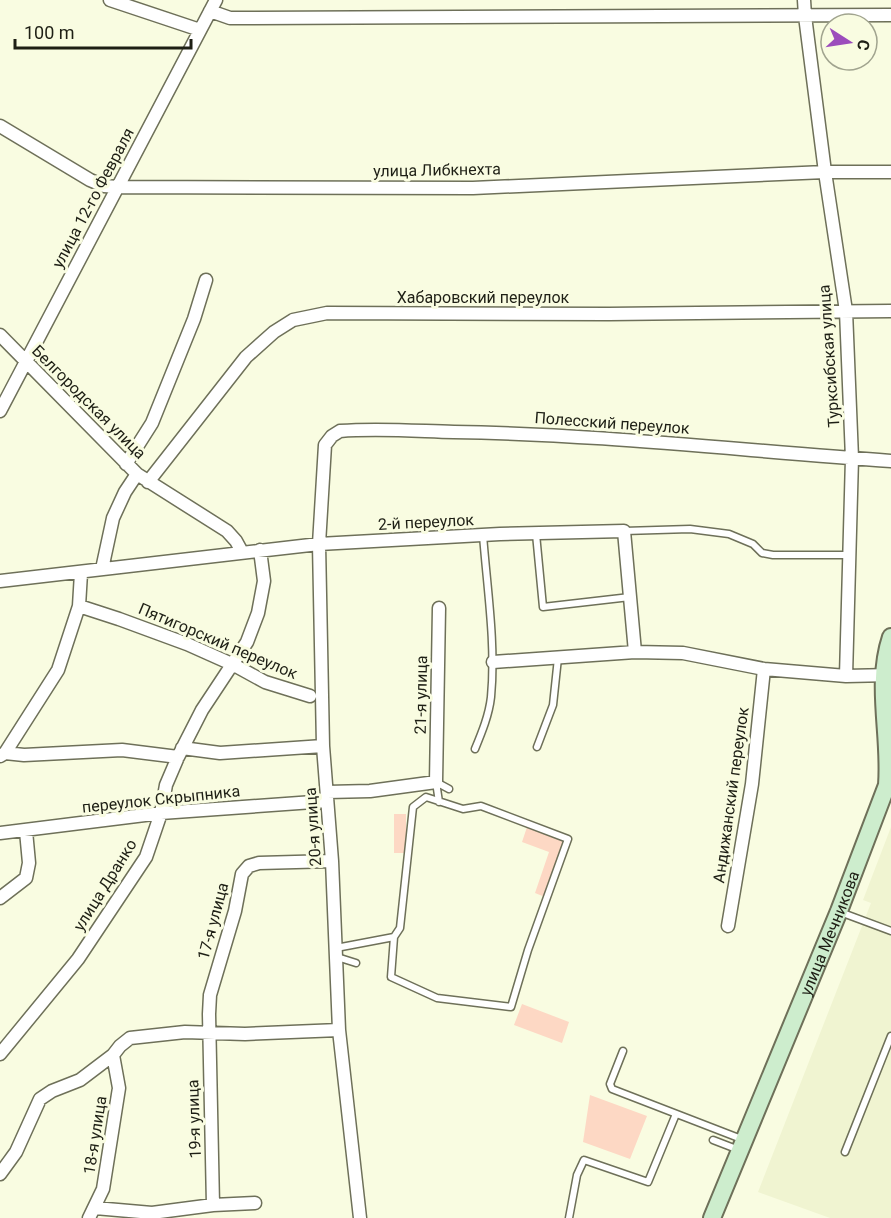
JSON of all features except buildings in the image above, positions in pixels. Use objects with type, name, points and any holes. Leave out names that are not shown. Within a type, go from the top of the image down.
[{"type":"main road","name":"улица Мечникова","points":[[712,1218],[839,911],[886,784],[889,748],[887,649],[891,637]]},
{"type":"street","points":[[110,0],[200,30]]},
{"type":"street","name":"улица 12-го Февраля","points":[[0,411],[216,0]]},
{"type":"street","name":"Турксибская улица","points":[[804,0],[825,172],[846,311],[852,458],[846,676]]},
{"type":"street","points":[[210,12],[230,18],[891,15]]},
{"type":"street","name":"улица Либкнехта","points":[[0,126],[90,180],[104,186],[118,187],[473,188],[825,172],[891,172]]},
{"type":"street","points":[[126,464],[152,423],[194,319],[206,280]]},
{"type":"street","name":"Хабаровский переулок","points":[[148,482],[246,357],[274,332],[294,320],[327,313],[609,314],[891,311]]},
{"type":"street","name":"Белгородская улица","points":[[0,335],[137,474],[227,531],[242,552]]},
{"type":"street","name":"Полесский переулок","points":[[332,436],[340,431],[352,430],[514,433],[891,461]]},
{"type":"street","name":"20-я улица","points":[[332,436],[325,446],[322,459],[319,544],[323,746],[332,861],[339,1030],[360,1218]]},
{"type":"street","points":[[102,569],[112,518],[137,474]]},
{"type":"street","points":[[624,531],[634,652]]},
{"type":"street","name":"2-й переулок","points":[[0,581],[319,544],[483,535],[624,531]]},
{"type":"street","name":"улица Дранко","points":[[0,1054],[78,959],[146,857],[161,813],[166,785],[180,753],[202,710],[247,642],[258,614],[264,581],[260,550]]},
{"type":"street","points":[[3,755],[58,670],[79,606],[81,573]]},
{"type":"street","name":"Пятигорский переулок","points":[[79,606],[187,644],[234,664],[265,682],[310,696]]},
{"type":"street","name":"21-я улица","points":[[436,782],[439,608]]},
{"type":"street","points":[[493,663],[634,652],[683,653],[764,669],[846,676],[887,675]]},
{"type":"street","name":"Андижанский переулок","points":[[728,926],[752,784],[764,669]]},
{"type":"street","points":[[3,755],[122,750],[220,753],[323,746]]},
{"type":"street","name":"переулок Скрыпника","points":[[0,833],[161,813],[327,797],[436,782]]},
{"type":"street","points":[[0,898],[26,878],[30,863],[26,831]]},
{"type":"street","name":"17-я улица","points":[[208,1033],[210,995],[235,911],[242,874],[249,866],[259,863],[332,861]]},
{"type":"street","points":[[0,1173],[16,1152],[40,1099],[52,1091],[80,1080],[113,1055],[130,1038],[165,1033],[245,1034],[339,1030]]},
{"type":"street","name":"19-я улица","points":[[208,1033],[213,1205]]},
{"type":"street","name":"18-я улица","points":[[92,1213],[102,1190],[119,1088],[113,1055]]},
{"type":"street","points":[[92,1213],[152,1213],[213,1205],[255,1203]]},
{"type":"lane","name":"2-й переулок","points":[[624,531],[690,529],[729,534],[753,544],[762,553],[773,555],[849,555]]},
{"type":"lane","points":[[536,533],[543,607],[630,597]]},
{"type":"lane","points":[[475,750],[485,724],[493,663],[483,535]]},
{"type":"lane","points":[[537,747],[553,705],[558,658]]},
{"type":"lane","points":[[436,782],[449,789]]},
{"type":"lane","points":[[436,782],[439,802]]},
{"type":"lane","points":[[426,797],[463,809],[481,806],[568,838],[528,950],[511,1007],[437,998],[391,977],[394,937],[400,928],[413,807],[426,797]]},
{"type":"lane","points":[[839,911],[891,931]]},
{"type":"lane","points":[[336,952],[394,937]]},
{"type":"lane","points":[[336,952],[356,963]]},
{"type":"lane","points":[[845,1152],[891,1037]]},
{"type":"lane","points":[[623,1051],[610,1087],[676,1114],[742,1145]]},
{"type":"lane","points":[[569,1218],[577,1175],[584,1160],[648,1182],[676,1114]]},
{"type":"lane","points":[[712,1140],[742,1145]]},
{"type":"shaded area","points":[[394,814],[406,814],[406,853],[394,853]]},
{"type":"shaded area","points":[[527,827],[564,841],[545,897],[535,893],[549,852],[522,842]]},
{"type":"shaded area","points":[[891,827],[891,1218],[830,1218],[758,1192],[871,903],[863,900]]},
{"type":"shaded area","points":[[522,1004],[569,1022],[562,1043],[514,1025]]},
{"type":"shaded area","points":[[590,1095],[647,1116],[630,1159],[583,1142]]}]
